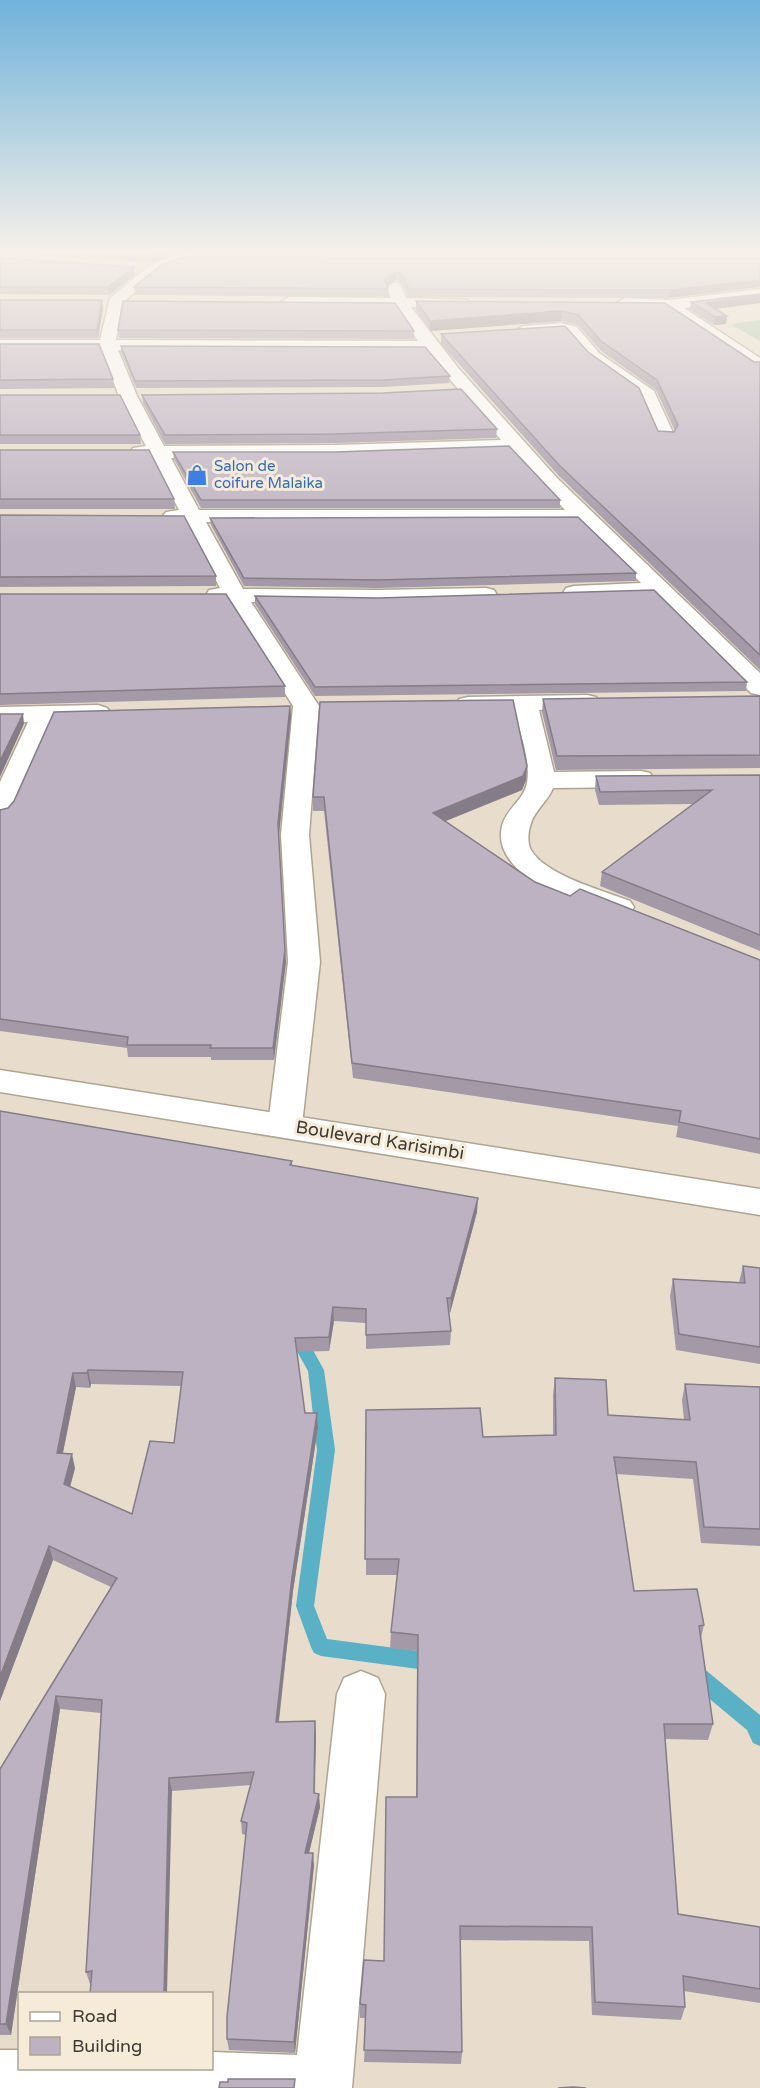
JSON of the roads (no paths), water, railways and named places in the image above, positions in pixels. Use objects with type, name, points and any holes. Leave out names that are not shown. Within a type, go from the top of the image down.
[{"type":"street","points":[[109,350],[128,396],[160,452],[190,516],[235,594],[306,706],[295,835],[304,962],[285,1125]]},
{"type":"street","points":[[441,350],[467,389],[514,445],[582,516],[722,647],[760,688]]},
{"type":"street","points":[[585,350],[648,395],[666,437]]},
{"type":"street","points":[[737,350],[760,366]]},
{"type":"street","points":[[446,391],[467,389]]},
{"type":"street","points":[[104,396],[148,396]]},
{"type":"street","points":[[126,452],[335,451],[514,445]]},
{"type":"street","points":[[155,516],[582,516]]},
{"type":"street","points":[[555,594],[659,589]]},
{"type":"street","points":[[200,595],[378,597],[508,594]]},
{"type":"street","points":[[444,704],[607,702]]},
{"type":"street","points":[[525,703],[541,780],[536,796],[517,820],[514,838],[518,852],[529,865],[554,880],[641,915]]},
{"type":"street","points":[[0,716],[116,712]]},
{"type":"street","points":[[0,811],[44,715]]},
{"type":"street","points":[[541,780],[668,779]]},
{"type":"street","name":"Boulevard Karisimbi","points":[[0,1081],[760,1202]]},
{"type":"street","points":[[30,2082],[164,2079],[323,2086],[361,1694]]},
{"type":"waterway","points":[[297,1337],[316,1370],[326,1450],[305,1606],[321,1647],[433,1662]]},
{"type":"waterway","points":[[695,1674],[754,1723],[760,1736]]},
{"type":"place","name":"Salon de coifure Malaika","points":[[197,475]]}]
